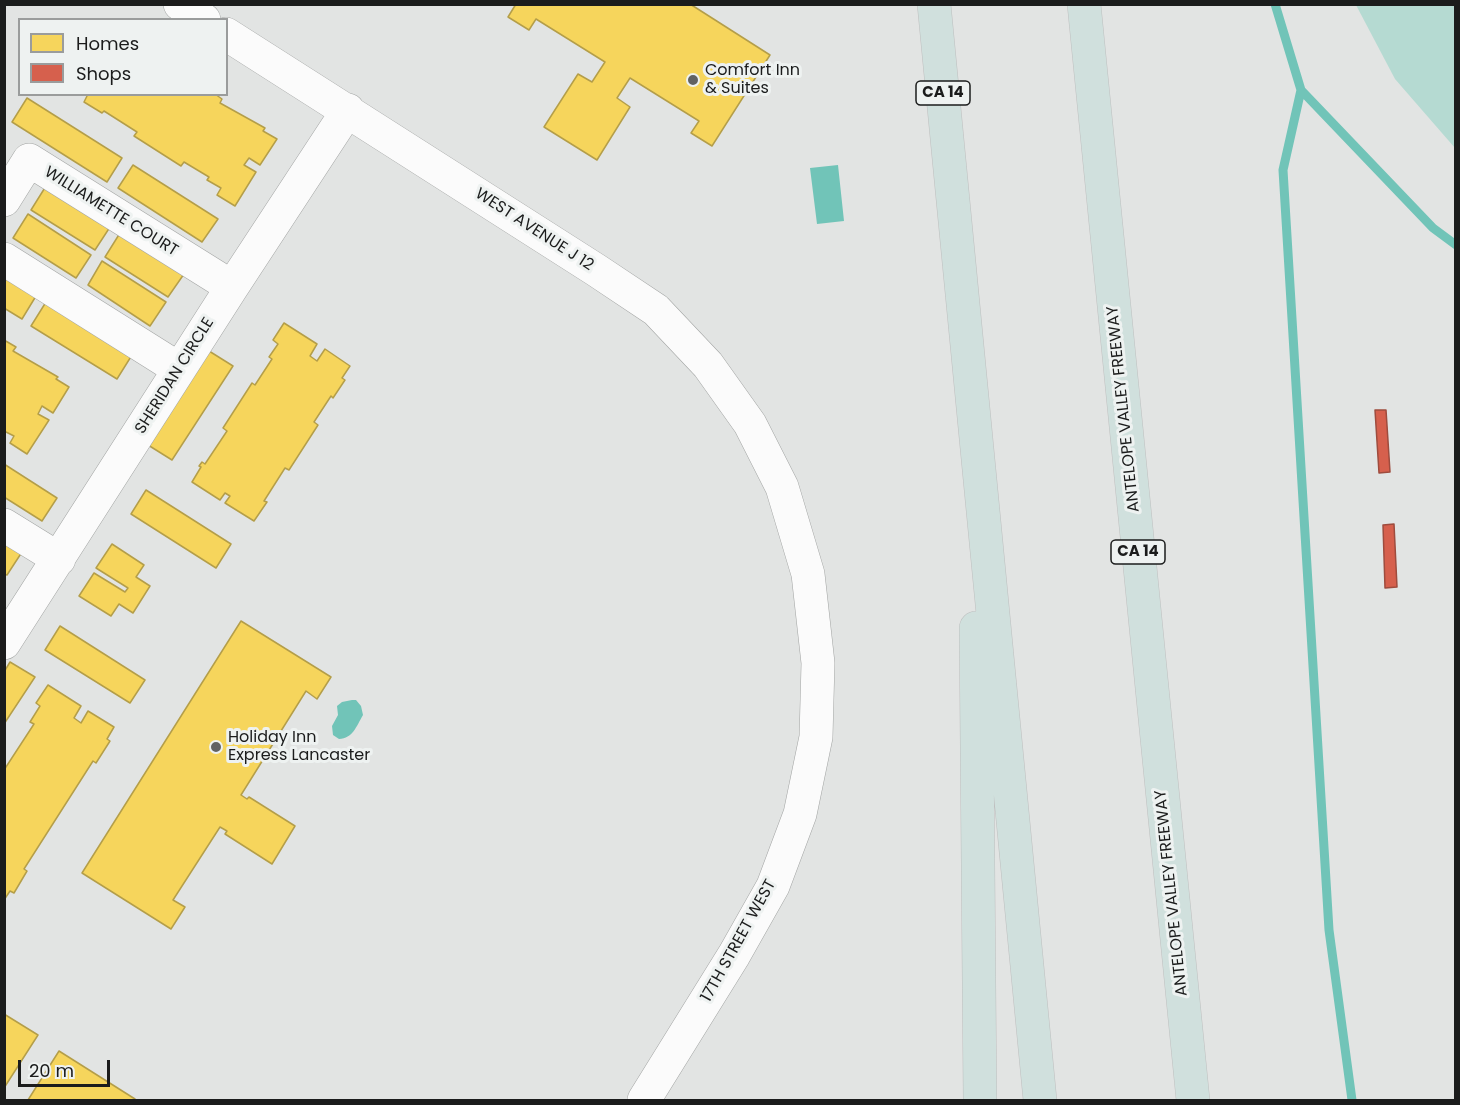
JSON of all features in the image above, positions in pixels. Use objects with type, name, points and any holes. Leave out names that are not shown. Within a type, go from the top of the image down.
[{"type":"highway","name":"CA 14","points":[[934,4],[1040,1101]]},
{"type":"highway","name":"ANTELOPE VALLEY FREEWAY","points":[[1084,4],[1193,1101]]},
{"type":"highway","points":[[978,466],[975,685],[980,1101]]},
{"type":"street","points":[[180,4],[201,18]]},
{"type":"street","name":"WEST AVENUE J 12","points":[[228,35],[348,110],[656,310],[708,365],[750,424],[782,487]]},
{"type":"street","name":"SHERIDAN CIRCLE","points":[[6,639],[348,110]]},
{"type":"street","name":"WILLIAMETTE COURT","points":[[4,200],[29,160],[232,287]]},
{"type":"street","points":[[4,259],[179,369]]},
{"type":"street","name":"17TH STREET WEST","points":[[644,1101],[734,956],[772,886],[800,814],[816,736],[818,663],[808,574],[782,487]]},
{"type":"street","points":[[4,525],[59,559]]},
{"type":"shaded area","points":[[1356,5],[1455,5],[1455,148],[1395,79]]},
{"type":"shaded area","points":[[838,165],[844,221],[817,224],[810,168]]},
{"type":"shaded area","points":[[356,700],[361,706],[363,715],[348,737],[339,739],[333,735],[332,726],[338,715],[337,706],[342,702]]},
{"type":"building: Homes","name":"Comfort Inn & Suites","points":[[516,4],[690,4],[770,55],[712,146],[691,133],[699,121],[630,78],[617,98],[630,107],[597,160],[544,127],[578,74],[592,82],[605,62],[536,19],[529,30],[508,17]]},
{"type":"building: Homes","points":[[87,96],[218,96],[222,99],[220,103],[265,128],[263,131],[277,139],[260,165],[249,158],[244,165],[256,172],[235,206],[217,195],[221,188],[207,180],[209,177],[184,162],[181,166],[134,136],[137,132],[104,111],[102,113],[84,102]]},
{"type":"building: Homes","points":[[27,98],[122,158],[107,182],[12,122]]},
{"type":"building: Homes","points":[[133,165],[218,219],[202,242],[118,188]]},
{"type":"building: Homes","points":[[46,186],[110,227],[95,250],[31,210]]},
{"type":"building: Homes","points":[[28,214],[91,255],[76,278],[13,238]]},
{"type":"building: Homes","points":[[120,233],[184,274],[168,297],[105,257]]},
{"type":"building: Homes","points":[[102,261],[166,302],[150,326],[88,285]]},
{"type":"building: Homes","points":[[4,275],[36,296],[22,319],[4,308]]},
{"type":"building: Homes","points":[[46,302],[132,355],[117,379],[31,326]]},
{"type":"building: Homes","points":[[284,323],[317,344],[310,356],[317,361],[325,349],[350,366],[342,378],[345,380],[314,422],[318,425],[289,470],[285,468],[254,521],[225,503],[230,496],[225,493],[220,500],[192,482],[201,467],[199,466],[202,462],[205,464],[227,431],[223,428],[252,383],[255,385],[272,359],[269,357],[278,344],[273,340]]},
{"type":"building: Homes","points":[[4,340],[16,347],[13,351],[58,377],[56,379],[69,387],[53,413],[42,406],[38,414],[49,420],[27,454],[10,443],[14,436],[4,431]]},
{"type":"building: Homes","points":[[209,351],[233,366],[172,460],[148,445]]},
{"type":"building: Homes","points":[[4,464],[57,498],[42,521],[4,497]]},
{"type":"building: Homes","points":[[146,490],[231,544],[216,568],[131,514]]},
{"type":"building: Homes","points":[[4,541],[22,552],[7,575],[4,574]]},
{"type":"building: Homes","points":[[112,544],[144,565],[136,577],[150,586],[133,613],[119,604],[111,616],[79,596],[94,573],[125,592],[128,588],[96,568]]},
{"type":"building: Homes","name":"Holiday Inn Express Lancaster","points":[[241,621],[331,677],[317,699],[306,691],[241,795],[247,799],[249,797],[295,826],[272,864],[225,834],[227,831],[220,827],[173,900],[185,907],[171,929],[82,873]]},
{"type":"building: Homes","points":[[60,626],[145,680],[130,703],[45,650]]},
{"type":"building: Homes","points":[[10,662],[35,677],[4,724],[4,672]]},
{"type":"building: Homes","points":[[48,685],[81,706],[74,718],[81,723],[88,711],[114,727],[107,739],[110,741],[96,763],[93,761],[24,869],[27,871],[14,893],[10,891],[4,900],[4,770],[34,724],[30,722],[40,706],[36,703]]},
{"type":"building: Homes","points":[[4,1014],[38,1035],[4,1088]]},
{"type":"building: Homes","points":[[59,1051],[135,1099],[28,1100]]},
{"type":"building: Shops","points":[[1375,410],[1386,410],[1390,472],[1379,473]]},
{"type":"building: Shops","points":[[1394,524],[1397,587],[1385,588],[1383,525]]},
{"type":"waterway","points":[[1275,4],[1301,90],[1433,228],[1456,245]]},
{"type":"waterway","points":[[1301,90],[1283,170],[1329,930],[1352,1100]]},
{"type":"place","name":"Comfort Inn & Suites","points":[[693,80]]},
{"type":"place","name":"Holiday Inn Express Lancaster","points":[[216,747]]}]
